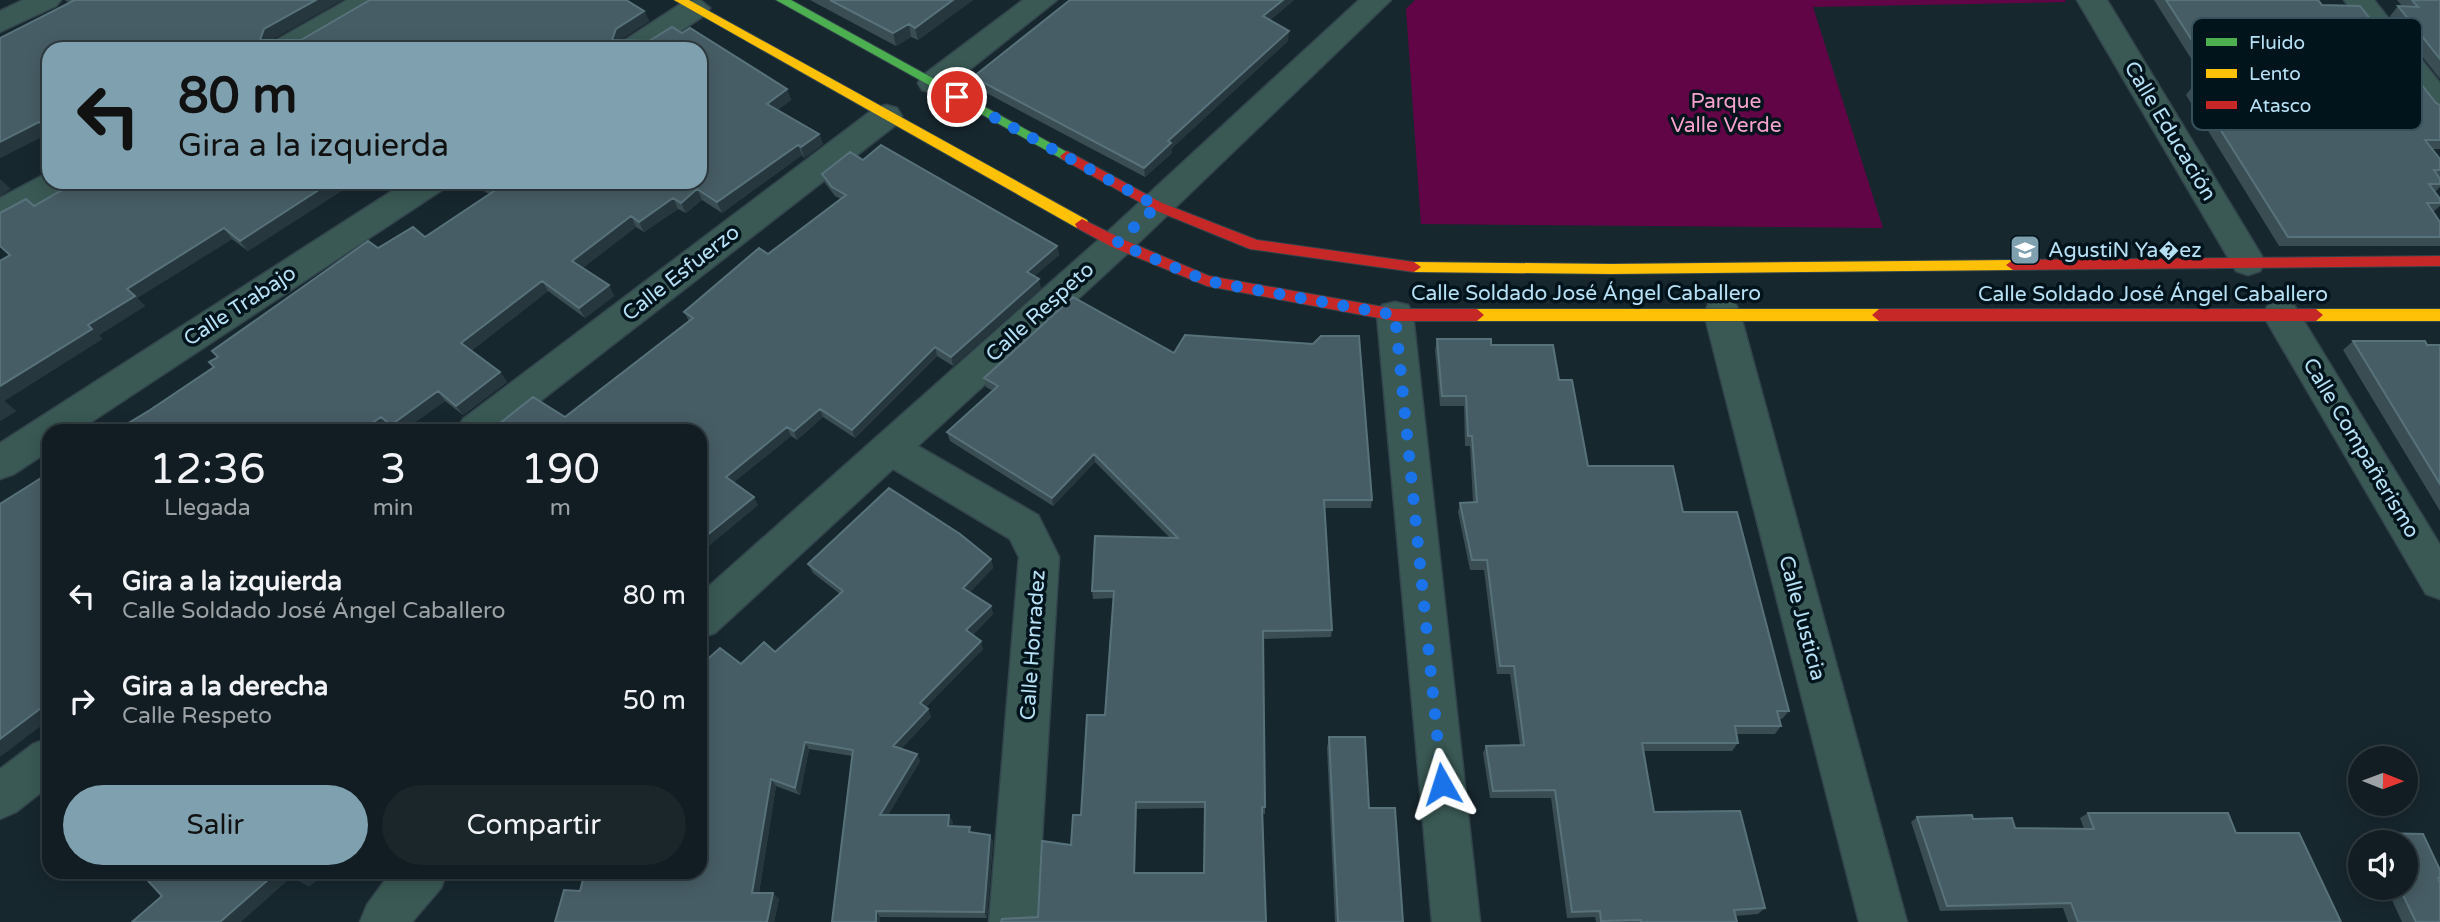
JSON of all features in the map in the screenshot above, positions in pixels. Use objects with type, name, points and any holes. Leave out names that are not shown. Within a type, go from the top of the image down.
[{"type":"street","points":[[0,23],[46,0]]},
{"type":"street","points":[[296,42],[369,0]]},
{"type":"street","name":"Calle Soldado José Ángel Caballero","points":[[782,0],[1157,206],[1255,245],[1422,268],[1611,269],[2440,261]]},
{"type":"street","points":[[933,83],[1042,0]]},
{"type":"street","name":"Calle Respeto","points":[[707,614],[1117,243],[1376,0]]},
{"type":"street","name":"Calle Educación","points":[[2092,0],[2248,262]]},
{"type":"street","points":[[2359,0],[2373,18]]},
{"type":"street","points":[[642,42],[688,4]]},
{"type":"street","name":"Calle Soldado José Ángel Caballero","points":[[688,4],[1117,243],[1207,281],[1395,315],[2440,314]]},
{"type":"street","points":[[2422,81],[2440,104]]},
{"type":"street","name":"Calle Esfuerzo","points":[[484,424],[886,116]]},
{"type":"street","points":[[0,213],[42,189]]},
{"type":"street","name":"Calle Trabajo","points":[[61,424],[419,189]]},
{"type":"street","name":"Calle Justicia","points":[[1722,313],[1883,922]]},
{"type":"street","points":[[1395,315],[1456,922]]},
{"type":"street","name":"Calle Compañerismo","points":[[2281,315],[2440,581]]},
{"type":"street","name":"Calle Trabajo","points":[[0,463],[42,436]]},
{"type":"street","name":"Calle Honradez","points":[[889,448],[1024,527],[1039,557],[1013,922]]},
{"type":"street","points":[[0,797],[42,764]]},
{"type":"street","points":[[384,922],[416,879]]},
{"type":"green space","name":"Parque Valle Verde","points":[[1415,0],[2066,2],[1813,7],[1883,228],[1421,224],[1406,9]]},
{"type":"building","points":[[316,0],[264,29],[260,40],[301,40],[370,0],[626,0],[644,11],[616,29],[612,40],[649,41],[672,27],[682,33],[690,28],[787,89],[767,104],[819,134],[801,147],[798,145],[717,202],[697,189],[707,189],[707,42],[42,42],[42,124],[39,122],[0,142],[0,38],[73,1]]},
{"type":"building","points":[[830,0],[953,0],[915,28],[909,24],[893,33]]},
{"type":"building","points":[[1070,0],[1283,0],[1263,16],[1289,31],[1168,141],[1171,143],[1144,168],[973,77]]},
{"type":"building","points":[[2166,0],[2318,0],[2322,5],[2360,6],[2369,18],[2192,18],[2192,40]]},
{"type":"building","points":[[2412,0],[2440,0],[2440,59],[2422,36],[2422,18],[2408,18],[2398,6],[2418,7]]},
{"type":"building","points":[[2422,85],[2440,105],[2440,140],[2425,140],[2440,159],[2440,170],[2434,170],[2440,184],[2429,184],[2440,203],[2427,203],[2440,222],[2440,237],[2288,237],[2221,130],[2422,130]]},
{"type":"building","points":[[881,145],[1057,246],[1027,272],[1039,279],[951,357],[935,347],[852,430],[820,409],[794,431],[787,427],[726,477],[754,497],[707,535],[707,424],[499,424],[533,397],[565,417],[693,318],[684,312],[759,248],[768,254],[846,195],[832,187],[822,174],[850,152],[863,160]]},
{"type":"building","points":[[64,189],[320,189],[240,241],[224,228],[127,289],[135,296],[88,325],[92,329],[0,386],[0,261],[10,255],[0,246],[0,213],[26,199],[34,206]]},
{"type":"building","points":[[491,189],[697,189],[681,203],[673,198],[639,222],[631,216],[572,261],[609,285],[579,308],[542,281],[461,343],[500,372],[456,406],[438,391],[392,424],[381,417],[371,424],[127,424],[214,367],[209,362],[218,357],[212,351],[368,241],[378,248],[413,227],[425,237],[494,191]]},
{"type":"building","points":[[1073,297],[1174,353],[1185,335],[1313,344],[1321,336],[1359,336],[1372,500],[1324,500],[1332,630],[1263,631],[1265,807],[1262,807],[1266,922],[1001,922],[1002,919],[1038,917],[1042,841],[1071,845],[1073,815],[1081,815],[1087,715],[1105,715],[1114,591],[1092,591],[1095,536],[1178,538],[1094,454],[1052,498],[947,432],[998,386],[984,378]],"holes":[[[1136,802],[1205,802],[1204,873],[1134,873]]]},
{"type":"building","points":[[1437,339],[1491,339],[1491,345],[1553,345],[1559,380],[1572,380],[1588,466],[1673,466],[1683,512],[1737,512],[1789,711],[1777,711],[1781,726],[1735,726],[1738,743],[1642,743],[1654,812],[1740,811],[1765,908],[1734,910],[1737,922],[1601,921],[1600,911],[1572,912],[1555,790],[1493,791],[1486,746],[1524,745],[1514,666],[1500,666],[1487,560],[1472,560],[1460,503],[1477,502],[1472,436],[1468,436],[1466,396],[1442,396]]},
{"type":"building","points":[[2353,341],[2425,341],[2427,345],[2440,345],[2440,484]]},
{"type":"building","points":[[42,477],[42,707],[0,739],[0,504]]},
{"type":"building","points":[[889,488],[960,534],[991,559],[963,588],[991,606],[966,630],[981,641],[920,703],[928,709],[893,746],[917,754],[880,815],[949,815],[948,826],[970,827],[969,832],[990,835],[984,912],[876,911],[876,922],[832,922],[853,750],[805,742],[795,788],[771,779],[752,893],[773,893],[767,922],[555,922],[564,890],[580,891],[583,879],[707,879],[707,660],[720,648],[741,664],[764,642],[775,652],[843,591],[808,564]]},
{"type":"building","points":[[1329,737],[1365,737],[1369,808],[1395,808],[1403,922],[1338,922]]},
{"type":"building","points":[[2088,813],[2228,813],[2236,833],[2299,833],[2341,922],[2078,922],[2071,903],[1947,906],[1917,817],[1972,815],[1973,819],[2012,818],[2015,828],[2094,829]]},
{"type":"building","points":[[2418,834],[2423,834],[2440,870],[2440,922],[2416,922],[2405,900],[2418,900]]},
{"type":"building","points":[[146,879],[269,879],[220,922],[132,922],[162,896]]},
{"type":"traffic: fast","points":[[782,0],[1067,156]]},
{"type":"traffic: slow","points":[[680,0],[1082,224]]},
{"type":"traffic: slow","points":[[1414,267],[1611,269],[2013,265]]},
{"type":"traffic: slow","points":[[1477,315],[1879,315]]},
{"type":"traffic: slow","points":[[2316,315],[2440,315]]},
{"type":"traffic: jam","points":[[1067,156],[1157,206],[1255,245],[1414,267]]},
{"type":"traffic: jam","points":[[1082,224],[1117,243],[1207,281],[1395,315],[1477,315]]},
{"type":"traffic: jam","points":[[2013,265],[2440,261]]},
{"type":"traffic: jam","points":[[1879,315],[2316,315]]},
{"type":"place","name":"AgustiN Ya�ez","points":[[2025,250]]},
{"type":"route","points":[[957,97],[1157,206],[1117,243],[1207,281],[1395,315],[1442,784]]}]
